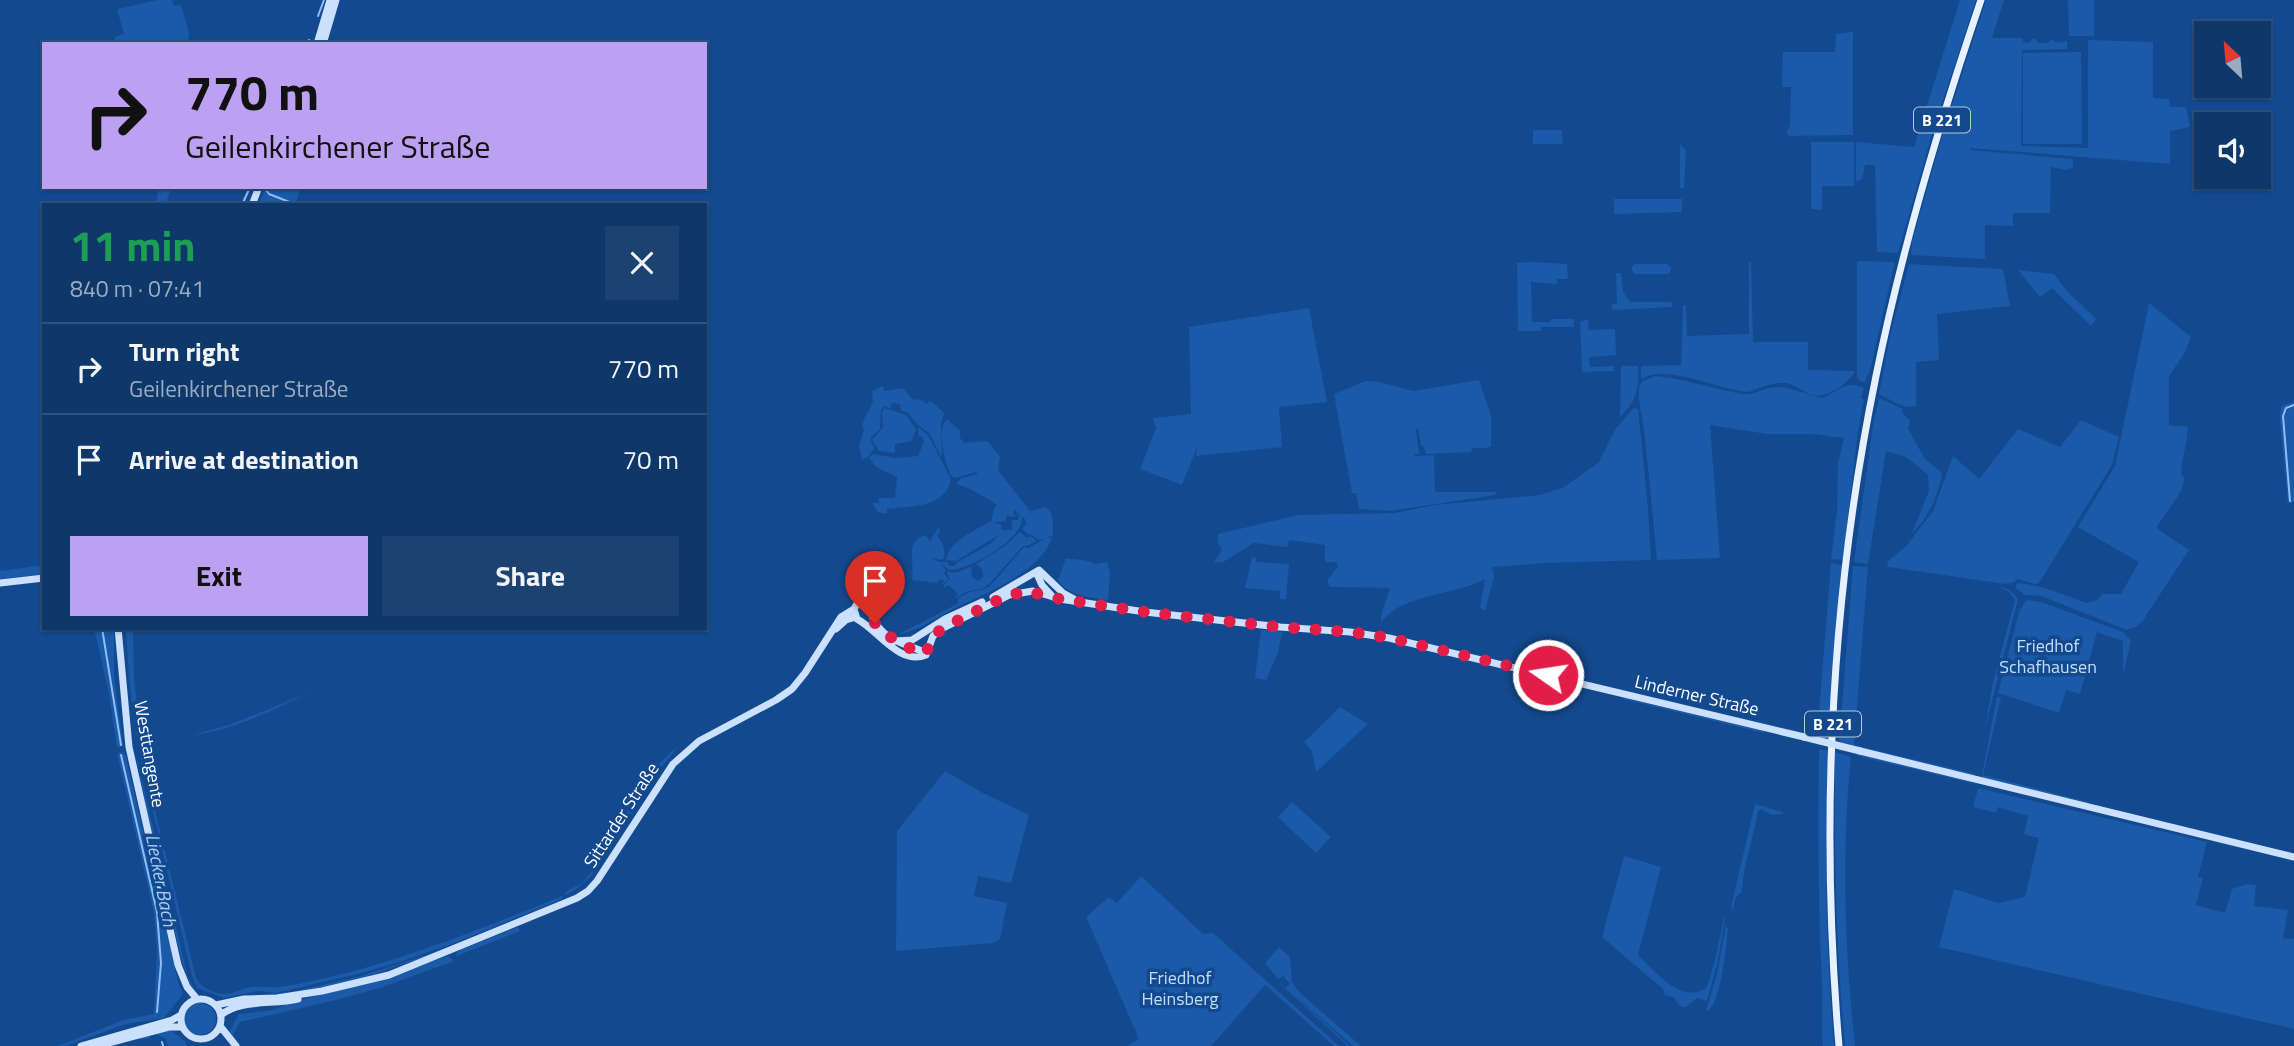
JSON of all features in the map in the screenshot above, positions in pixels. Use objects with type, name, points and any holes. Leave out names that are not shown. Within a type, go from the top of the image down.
[{"type":"main road","points":[[318,42],[330,0]]},
{"type":"main road","points":[[324,42],[336,0]]},
{"type":"main road","name":"B 221","points":[[1839,1046],[1830,887],[1830,783],[1844,573],[1856,485],[1899,275],[1939,129],[1981,0]]},
{"type":"main road","points":[[895,641],[912,640],[945,619],[1040,572],[1042,585],[1053,597]]},
{"type":"main road","name":"Linderner Straße","points":[[1040,572],[1067,596],[1086,602]]},
{"type":"main road","points":[[0,583],[42,578]]},
{"type":"main road","name":"Linderner Straße","points":[[926,653],[933,636],[943,628],[1009,595],[1033,591],[1053,597],[1145,612],[1350,632],[1389,638],[2294,857]]},
{"type":"main road","points":[[869,620],[876,614],[875,605],[868,600],[858,601],[855,613],[869,620],[903,646],[926,653]]},
{"type":"main road","name":"Sittarder Straße","points":[[221,1015],[241,1005],[285,1002],[388,975],[557,907],[588,891],[606,869],[673,764],[699,741],[792,689],[841,617],[855,613]]},
{"type":"main road","points":[[869,620],[873,631],[900,652],[916,658],[926,653]]},
{"type":"main road","name":"Westtangente","points":[[118,630],[129,747],[179,978],[187,1003]]},
{"type":"main road","name":"Westtangente","points":[[178,965],[187,987],[197,999]]},
{"type":"main road","name":"Sittarder Straße","points":[[216,1006],[244,999],[277,998],[321,991]]},
{"type":"main road","points":[[197,999],[206,999],[216,1006],[221,1015],[220,1026],[207,1038],[197,1039],[187,1034],[182,1027],[181,1015],[187,1003],[197,999]]},
{"type":"main road","points":[[81,1046],[166,1022],[181,1015]]},
{"type":"main road","points":[[220,1026],[235,1046]]},
{"type":"main road","points":[[97,1046],[169,1027],[182,1027]]},
{"type":"main road","points":[[214,1034],[235,1046]]},
{"type":"green space","points":[[158,0],[172,0],[174,6],[181,5],[189,33],[188,42],[114,42],[115,37],[124,34],[117,9]]},
{"type":"green space","points":[[1960,0],[1976,0],[1934,127],[1898,253],[1877,252],[1875,165],[1865,165],[1862,179],[1856,182],[1856,142],[1914,147]]},
{"type":"green space","points":[[1986,0],[2004,0],[1992,38],[2023,38],[2023,42],[2030,43],[2035,38],[2038,43],[2049,43],[2050,39],[2058,43],[2067,41],[2067,49],[2022,50],[2021,146],[2088,148],[2088,40],[2153,42],[2153,98],[2169,99],[2170,107],[2186,107],[2190,127],[2170,131],[2170,164],[1970,148],[2073,159],[2073,167],[2067,170],[2051,167],[2050,213],[2013,213],[2013,226],[1985,225],[1985,259],[1911,255],[1912,242],[1944,130]]},
{"type":"green space","points":[[2068,0],[2094,0],[2094,36],[2069,36]]},
{"type":"green space","points":[[1853,32],[1853,135],[1789,136],[1786,133],[1790,125],[1791,87],[1782,87],[1783,52],[1835,52],[1836,34]]},
{"type":"green space","points":[[2081,52],[2082,144],[2023,144],[2023,53]]},
{"type":"green space","points":[[1533,130],[1562,130],[1563,144],[1533,144]]},
{"type":"green space","points":[[1811,142],[1854,142],[1854,186],[1822,186],[1822,210],[1811,209]]},
{"type":"green space","points":[[1680,144],[1686,150],[1684,188],[1680,188]]},
{"type":"green space","points":[[159,189],[171,189],[166,203],[156,203]]},
{"type":"green space","points":[[265,189],[300,189],[298,203],[259,203]]},
{"type":"green space","points":[[1614,199],[1682,199],[1682,212],[1614,214]]},
{"type":"green space","points":[[1857,261],[1895,262],[1865,383],[1857,377]]},
{"type":"green space","points":[[1749,262],[1753,342],[1808,342],[1808,370],[1855,371],[1852,376],[1837,389],[1818,396],[1786,383],[1771,384],[1748,392],[1664,374],[1641,379],[1641,366],[1681,365],[1683,305],[1686,305],[1687,336],[1749,334]]},
{"type":"green space","points":[[1517,263],[1567,264],[1568,279],[1557,279],[1557,284],[1531,282],[1532,322],[1574,319],[1574,327],[1541,327],[1541,331],[1518,331]]},
{"type":"green space","points":[[1635,264],[1667,264],[1671,271],[1668,274],[1634,274],[1631,267]]},
{"type":"green space","points":[[1909,264],[2003,269],[2010,306],[1937,314],[1939,360],[1916,362],[1916,406],[1906,407],[1879,394],[1891,332]]},
{"type":"green space","points":[[2018,270],[2054,274],[2066,290],[2096,319],[2091,326],[2052,288],[2040,297]]},
{"type":"green space","points":[[1616,273],[1621,273],[1623,292],[1630,302],[1671,302],[1672,307],[1612,310],[1612,304],[1617,303]]},
{"type":"green space","points":[[2149,303],[2191,337],[2184,354],[2169,376],[2169,425],[2188,427],[2181,475],[2185,479],[2180,493],[2156,528],[2189,550],[2142,622],[2127,630],[2041,596],[2024,595],[2016,588],[2016,584],[2042,587],[2087,603],[2097,600],[2103,594],[2121,594],[2139,562],[2078,527],[2115,466]]},
{"type":"green space","points":[[1309,308],[1327,402],[1279,407],[1282,447],[1196,456],[1197,447],[1182,485],[1140,469],[1156,428],[1153,418],[1191,414],[1189,327]]},
{"type":"green space","points":[[1588,320],[1589,330],[1615,329],[1616,355],[1589,357],[1590,367],[1614,366],[1614,371],[1582,372],[1580,322]]},
{"type":"green space","points":[[1621,366],[1638,366],[1638,374],[1633,400],[1620,417]]},
{"type":"green space","points":[[1655,376],[1741,394],[1784,387],[1821,398],[1847,385],[1864,388],[1843,560],[1831,559],[1837,510],[1838,463],[1844,438],[1813,434],[1767,434],[1710,425],[1720,558],[1657,560],[1639,400],[1639,387],[1643,381]]},
{"type":"green space","points":[[1479,380],[1491,415],[1491,446],[1472,448],[1471,452],[1426,454],[1421,446],[1418,428],[1419,454],[1414,454],[1434,455],[1435,492],[1496,492],[1496,495],[1390,511],[1359,509],[1356,493],[1352,493],[1334,394],[1366,381],[1413,391]]},
{"type":"green space","points":[[883,386],[884,391],[903,388],[913,400],[921,399],[926,404],[931,401],[944,413],[941,423],[942,458],[929,433],[908,413],[901,410],[900,404],[892,403],[890,409],[885,406],[881,409],[880,429],[870,438],[874,449],[862,460],[859,445],[864,430],[862,424],[873,401],[872,391]]},
{"type":"green space","points":[[1879,398],[1903,409],[1902,412],[1910,421],[1908,429],[1925,459],[1942,473],[1932,506],[1912,533],[1929,491],[1928,475],[1906,457],[1886,451],[1868,564],[1854,562]]},
{"type":"green space","points":[[2294,402],[2294,502],[2288,503],[2280,420],[2281,406]]},
{"type":"green space","points":[[884,408],[906,415],[916,429],[912,441],[895,444],[895,453],[879,451],[872,440],[883,427]]},
{"type":"green space","points":[[1634,408],[1638,409],[1651,560],[1492,567],[1494,577],[1485,611],[1480,608],[1485,579],[1473,585],[1415,600],[1390,613],[1381,623],[1390,588],[1330,587],[1327,581],[1338,566],[1336,562],[1325,562],[1325,545],[1289,540],[1288,547],[1254,543],[1223,562],[1213,563],[1222,550],[1218,543],[1218,534],[1298,515],[1395,513],[1435,505],[1540,495],[1564,487],[1599,462],[1615,429]]},
{"type":"green space","points":[[947,419],[960,431],[960,438],[965,443],[989,443],[1000,456],[998,470],[1030,511],[1046,507],[1049,510],[1053,520],[1053,536],[1039,540],[1029,535],[1022,529],[1026,524],[1025,519],[1014,509],[1016,517],[1006,516],[1006,521],[991,523],[997,505],[956,484],[961,478],[978,474],[975,472],[956,478],[951,476],[942,438]]},
{"type":"green space","points":[[2081,420],[2119,437],[2112,465],[2039,583],[2018,579],[2005,584],[1888,567],[1887,562],[1907,545],[1933,511],[1953,456],[1979,479],[2018,429],[2060,447]]},
{"type":"green space","points":[[918,427],[928,435],[951,479],[948,488],[942,495],[926,504],[887,509],[887,514],[878,512],[872,503],[879,503],[879,498],[895,498],[897,477],[876,467],[869,458],[873,454],[895,458],[918,456],[924,442],[922,437],[918,436]]},
{"type":"green space","points":[[1015,511],[1022,517],[1014,535],[994,552],[958,569],[949,570],[939,562],[948,562],[949,566],[955,566],[990,544],[1000,534],[956,561],[946,560],[957,542],[989,522],[1001,524],[1001,530],[1012,530],[1012,520],[1018,520],[1019,517]]},
{"type":"green space","points":[[939,527],[940,532],[937,535],[943,547],[943,560],[930,558],[939,562],[946,570],[944,573],[948,579],[942,585],[944,580],[937,583],[912,580],[912,548],[915,542],[925,535],[930,541]]},
{"type":"green space","points":[[1020,532],[1037,541],[1023,546],[982,589],[968,591],[954,599],[958,594],[949,585],[945,588],[943,586],[949,579],[947,571],[956,572],[971,566],[972,577],[978,581],[983,577],[982,569],[976,564],[1005,546]]},
{"type":"green space","points":[[1046,538],[1052,538],[1046,550],[1024,572],[920,627],[899,634],[957,604],[959,598],[969,592],[990,586],[1024,547],[1028,548]]},
{"type":"green space","points":[[1252,557],[1256,558],[1256,562],[1289,564],[1286,599],[1280,599],[1280,591],[1245,588]]},
{"type":"green space","points":[[1066,558],[1095,564],[1107,562],[1110,573],[1108,600],[1080,595],[1063,586],[1058,580]]},
{"type":"green space","points":[[1831,563],[1843,565],[1830,742],[1655,700],[1656,698],[1814,735],[1818,724]]},
{"type":"green space","points":[[42,565],[42,574],[0,579],[0,571]]},
{"type":"green space","points":[[1853,566],[1868,567],[1854,745],[1975,776],[1839,744]]},
{"type":"green space","points":[[1998,586],[2010,591],[2018,600],[1985,728],[1993,682],[2015,600],[2009,592]]},
{"type":"green space","name":"Friedhof Schafhausen","points":[[2026,600],[2041,602],[2123,632],[2131,641],[2123,675],[2123,641],[2097,632],[2080,694],[2066,690],[2059,713],[1998,693],[2019,612]]},
{"type":"green space","points":[[94,630],[114,630],[114,676],[123,746],[117,748],[109,694]]},
{"type":"green space","points":[[126,630],[133,630],[134,679],[142,745],[138,744]]},
{"type":"green space","points":[[1261,630],[1282,632],[1278,653],[1266,680],[1255,678]]},
{"type":"green space","points":[[323,687],[227,728],[193,735],[229,725]]},
{"type":"green space","points":[[1997,697],[2001,697],[1983,775],[2088,802],[2089,805],[1983,779],[1982,775]]},
{"type":"green space","points":[[1623,699],[1764,731],[1764,733]]},
{"type":"green space","points":[[1340,707],[1368,724],[1316,772],[1312,751],[1304,742]]},
{"type":"green space","points":[[677,747],[650,781],[603,861],[579,887],[566,895],[565,892],[582,883],[592,871],[640,789]]},
{"type":"green space","points":[[1819,749],[1829,751],[1827,898],[1834,1046],[1823,1046],[1822,1039]]},
{"type":"green space","points":[[135,750],[187,974],[194,989],[192,989],[182,962]]},
{"type":"green space","points":[[123,752],[183,994],[164,1018],[126,1024],[65,1046],[58,1046],[123,1020],[154,1014],[157,951],[154,913],[117,753]]},
{"type":"green space","points":[[1835,752],[1851,757],[1846,829],[1846,902],[1855,1046],[1845,1046],[1842,1009],[1836,899]]},
{"type":"green space","points":[[1857,754],[1972,781],[1972,783],[1866,758]]},
{"type":"green space","points":[[140,757],[196,978],[201,985],[214,992],[228,994],[250,987],[280,987],[353,971],[459,937],[562,896],[562,899],[452,944],[362,973],[276,993],[257,991],[225,998],[197,988],[192,976]]},
{"type":"green space","points":[[945,771],[1029,815],[1011,883],[978,876],[974,896],[1007,903],[1000,939],[993,943],[896,951],[897,831]]},
{"type":"green space","points":[[1978,788],[2207,842],[2198,877],[2203,878],[2196,905],[2225,913],[2232,889],[2247,884],[2256,885],[2254,906],[2288,910],[2283,938],[2294,939],[2294,1029],[1939,947],[1954,889],[1998,903],[2025,897],[2039,838],[2024,834],[2028,816],[1998,807],[1996,813],[1973,807]]},
{"type":"green space","points":[[1292,802],[1331,837],[1316,853],[1278,817]]},
{"type":"green space","points":[[1755,804],[1783,814],[1772,815],[1761,809],[1758,811],[1742,891],[1735,899],[1733,911],[1731,907]]},
{"type":"green space","points":[[1624,856],[1661,867],[1638,955],[1678,989],[1697,992],[1707,987],[1724,917],[1718,961],[1707,1001],[1697,998],[1686,1007],[1681,1007],[1673,997],[1665,995],[1663,989],[1602,937]]},
{"type":"green space","name":"Friedhof Heinsberg","points":[[1141,876],[1203,934],[1213,933],[1339,1046],[1334,1046],[1265,985],[1211,1046],[1128,1046],[1139,1039],[1086,917],[1109,897],[1117,903]]},
{"type":"green space","points":[[1726,925],[1728,929],[1720,986],[1713,1006],[1706,1011],[1717,974]]},
{"type":"green space","points":[[518,927],[520,931],[456,955],[458,951]]},
{"type":"green space","points":[[1279,947],[1290,957],[1292,982],[1300,993],[1361,1046],[1353,1046],[1289,990],[1348,1046],[1275,979],[1286,988],[1290,984],[1283,976],[1278,979],[1265,963]]},
{"type":"green space","points":[[448,948],[365,977],[287,995],[239,997],[292,992],[361,976]]},
{"type":"green space","points":[[448,956],[454,961],[383,987],[240,1022],[232,1037],[228,1034],[239,1014],[273,1010]]},
{"type":"green space","points":[[200,1003],[212,1007],[216,1019],[212,1031],[200,1035],[188,1031],[184,1019],[188,1007]]},
{"type":"green space","points":[[172,1028],[187,1046],[168,1046],[166,1039],[156,1034],[149,1039],[129,1039]]},
{"type":"green space","points":[[128,1039],[113,1046],[102,1046]]},
{"type":"waterway","name":"Liecker Bach","points":[[318,16],[324,0]]},
{"type":"waterway","name":"Liecker Bach","points":[[243,203],[249,189]]},
{"type":"waterway","points":[[266,190],[269,194],[292,203]]},
{"type":"waterway","points":[[2290,501],[2283,416],[2286,408],[2294,405]]},
{"type":"waterway","name":"Liecker Bach","points":[[102,630],[121,745]]},
{"type":"waterway","name":"Liecker Bach","points":[[121,755],[157,912],[161,963],[157,1012]]},
{"type":"waterway","name":"Liecker Bach","points":[[162,1042],[163,1046]]},
{"type":"route","points":[[875,623],[903,646],[926,653],[933,636],[943,628],[1009,595],[1033,591],[1060,599],[1145,612],[1389,638],[1548,675]]}]
